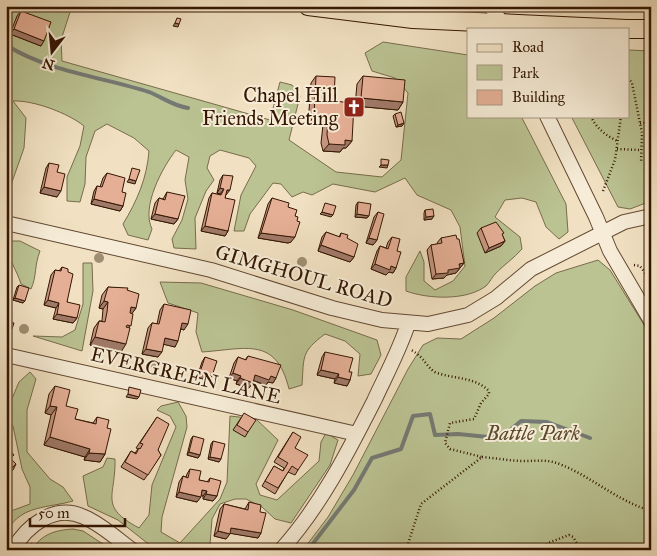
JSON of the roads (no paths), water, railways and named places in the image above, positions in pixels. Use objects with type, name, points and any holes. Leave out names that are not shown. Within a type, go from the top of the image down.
[{"type":"main road","points":[[308,6],[413,19],[504,26],[587,28]]},
{"type":"main road","points":[[630,29],[651,29]]},
{"type":"street","points":[[492,6],[504,26]]},
{"type":"street","points":[[548,118],[610,251],[651,321]]},
{"type":"street","name":"GIMGHOUL ROAD","points":[[6,223],[211,270],[332,308],[408,324],[446,321],[468,315],[496,298],[531,269],[624,222],[651,216]]},
{"type":"street","points":[[281,550],[329,483],[357,434],[401,346],[408,324]]},
{"type":"street","name":"EVERGREEN LANE","points":[[6,356],[357,434]]},
{"type":"street","points":[[12,550],[19,539],[36,523],[45,518],[66,513],[83,516],[132,550]]},
{"type":"waterway","points":[[6,45],[40,62],[149,92],[188,108]]},
{"type":"waterway","points":[[308,550],[354,490],[372,458],[401,449],[413,416],[430,414],[435,435],[458,434],[488,437],[509,431],[521,421],[547,422],[590,438]]},
{"type":"place","name":"Chapel Hill Friends Meeting","points":[[354,107]]},
{"type":"park label","name":"Battle Park","points":[[533,433]]}]
